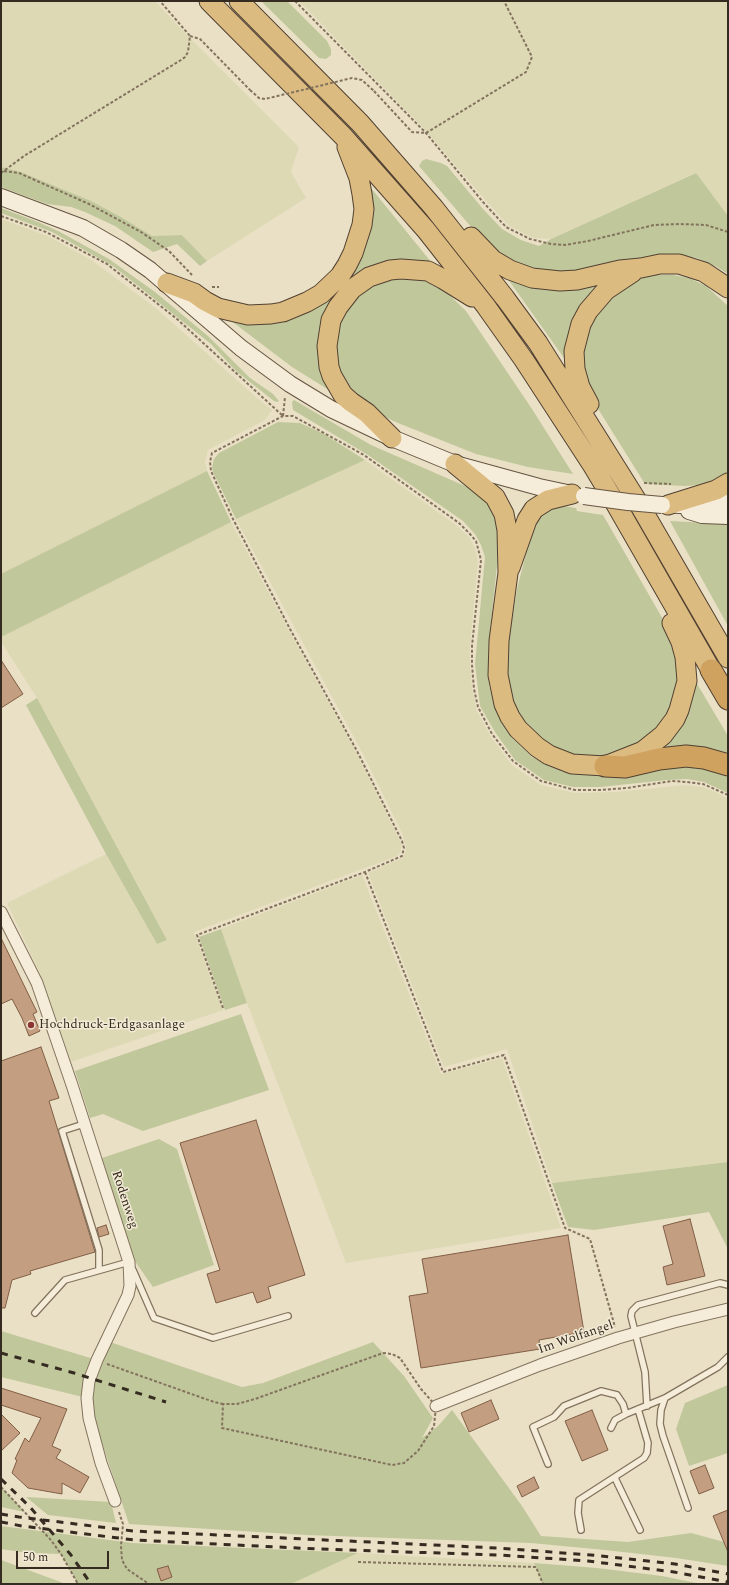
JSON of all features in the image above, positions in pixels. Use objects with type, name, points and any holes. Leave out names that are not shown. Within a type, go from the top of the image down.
[{"type":"highway","points":[[209,1],[343,136],[426,230],[485,305],[524,360],[568,428],[614,502],[657,576],[720,664]]},
{"type":"highway","points":[[239,1],[360,123],[434,208],[505,298],[538,343],[639,504],[720,664],[728,699]]},
{"type":"highway","points":[[166,283],[194,293],[218,308],[248,315],[283,312],[307,302],[320,294],[340,276],[347,265],[353,253],[362,225],[364,209],[359,178],[343,136]]},
{"type":"highway","points":[[434,208],[464,229],[493,260],[510,270],[532,278],[560,281],[577,280],[620,270],[660,264],[688,266],[704,272],[728,288]]},
{"type":"highway","points":[[392,438],[367,413],[359,409],[343,396],[332,376],[327,356],[328,332],[331,320],[345,297],[360,283],[378,274],[401,268],[428,271],[485,305]]},
{"type":"highway","points":[[609,456],[592,408],[576,378],[574,351],[581,324],[597,299],[614,283],[640,268]]},
{"type":"highway","points":[[455,464],[495,497],[502,509],[507,530],[508,573],[499,641],[498,670],[500,690],[504,704],[518,729],[549,755],[572,764],[625,766],[659,759],[686,756],[711,759],[728,764]]},
{"type":"highway","points":[[665,505],[716,490],[728,483]]},
{"type":"highway","points":[[508,573],[527,520],[534,509],[548,500],[578,495]]},
{"type":"highway","points":[[605,766],[637,754],[655,742],[670,727],[683,701],[687,681],[685,656],[681,642],[670,620],[657,576]]},
{"type":"main road","points":[[1,197],[83,228],[121,250],[150,270],[223,333],[290,384],[330,409],[392,438],[455,464],[532,485],[578,495],[628,502],[665,505],[697,505],[728,502]]},
{"type":"main road","points":[[665,505],[702,515],[728,516]]},
{"type":"street","name":"Rodenweg","points":[[1,912],[37,983],[129,1262],[130,1286],[128,1295],[97,1360],[89,1381],[87,1398],[89,1418],[101,1463],[115,1501]]},
{"type":"street","name":"Im Wolfangel","points":[[436,1406],[546,1363],[618,1338],[728,1309]]},
{"type":"lane","points":[[84,1124],[62,1131],[99,1250],[99,1270]]},
{"type":"lane","points":[[35,1313],[65,1280],[129,1262],[154,1318],[213,1338],[288,1316]]},
{"type":"lane","points":[[647,1406],[645,1372],[634,1333],[631,1316],[632,1311],[638,1305],[720,1283],[728,1286]]},
{"type":"lane","points":[[611,1428],[615,1420],[665,1398],[718,1367],[728,1357]]},
{"type":"lane","points":[[548,1464],[533,1427],[554,1417],[564,1406],[601,1391],[617,1394],[623,1404],[626,1414]]},
{"type":"lane","points":[[665,1398],[661,1410],[660,1424],[673,1468],[688,1508]]},
{"type":"lane","points":[[581,1530],[578,1513],[579,1500],[615,1478],[648,1454],[648,1443],[638,1409]]},
{"type":"lane","points":[[615,1478],[640,1530]]},
{"type":"path","points":[[160,1],[190,36],[200,39],[259,98],[265,99],[352,78],[362,80],[412,132],[426,133],[526,72],[532,57],[504,1]]},
{"type":"path","points":[[294,1],[426,133],[483,202],[506,227],[530,239],[551,244],[565,245],[654,225],[706,225],[728,232]]},
{"type":"path","points":[[2,172],[24,156],[181,60],[188,52],[190,36]]},
{"type":"path","points":[[2,172],[19,173],[89,204],[141,232],[169,251],[194,277]]},
{"type":"path","points":[[1,216],[46,232],[107,264],[177,319],[282,416]]},
{"type":"path","points":[[205,287],[219,287]]},
{"type":"path","points":[[282,416],[285,398],[290,384]]},
{"type":"path","points":[[223,1008],[197,935],[365,872],[402,856],[404,848],[358,751],[290,628],[236,524],[210,466],[212,453],[282,416]]},
{"type":"path","points":[[644,482],[672,484]]},
{"type":"path","points":[[365,872],[443,1072],[504,1055],[565,1228],[590,1239],[618,1338]]},
{"type":"path","points":[[97,1360],[214,1402],[223,1404],[237,1404],[383,1353],[392,1354],[400,1358],[421,1389],[436,1406],[434,1426],[418,1451],[404,1463],[392,1464],[222,1428],[223,1404]]},
{"type":"path","points":[[1,1487],[50,1539],[61,1554],[78,1584]]},
{"type":"path","points":[[115,1501],[123,1524],[121,1546],[122,1560],[127,1569],[149,1584]]},
{"type":"path","points":[[358,1562],[536,1567],[543,1584]]},
{"type":"shaded area","points":[[1,1],[155,1],[299,147],[291,172],[306,198],[207,261],[182,235],[152,236],[91,201],[21,172],[1,167]]},
{"type":"shaded area","points":[[299,1],[728,1],[728,216],[695,173],[551,239],[533,238],[509,226],[425,130]]},
{"type":"shaded area","points":[[1,219],[48,236],[93,261],[157,309],[272,410],[265,420],[208,450],[205,462],[207,471],[231,522],[355,750],[401,843],[401,851],[397,856],[194,932],[223,1010],[71,1062],[39,971],[7,903],[106,854],[157,944],[167,940],[37,698],[1,642]]},
{"type":"shaded area","points":[[365,460],[456,525],[469,537],[475,548],[478,561],[470,646],[472,689],[477,711],[491,737],[512,765],[541,785],[575,793],[615,792],[685,785],[703,787],[728,799],[728,1162],[552,1183],[507,1049],[444,1067],[368,873],[402,858],[406,852],[406,846],[401,831],[364,756],[236,519]]},
{"type":"shaded area","points":[[362,875],[441,1074],[502,1058],[561,1228],[346,1263],[247,1003],[221,929]]},
{"type":"shaded area","points":[[358,1553],[534,1563],[543,1584],[291,1584]]},
{"type":"green space","points":[[261,1],[287,1],[327,41],[331,49],[331,55],[326,59],[319,58]]},
{"type":"green space","points":[[426,159],[447,166],[502,229],[521,240],[539,246],[551,239],[696,173],[728,216],[728,274],[697,258],[674,254],[652,255],[586,271],[540,274],[497,254],[478,235],[419,166],[422,161]]},
{"type":"green space","points":[[1,167],[21,172],[91,201],[152,236],[182,235],[207,261],[200,266],[177,244],[153,252],[115,226],[85,212],[71,207],[47,204],[1,187]]},
{"type":"green space","points":[[371,188],[432,263],[407,259],[393,260],[341,292],[332,392],[292,367],[230,320],[320,301],[370,197]]},
{"type":"green space","points":[[1,208],[60,232],[109,259],[155,292],[208,336],[250,378],[273,394],[279,401],[274,401],[236,371],[211,344],[113,266],[52,232],[1,213]]},
{"type":"green space","points":[[396,275],[420,278],[441,287],[466,311],[532,409],[573,474],[528,467],[476,454],[393,421],[357,401],[334,361],[334,329],[359,290]]},
{"type":"green space","points":[[505,275],[603,280],[566,359],[564,358]]},
{"type":"green space","points":[[655,275],[673,275],[689,278],[706,286],[728,306],[728,472],[722,477],[703,485],[684,486],[645,484],[595,404],[582,373],[584,337],[599,306],[638,279]]},
{"type":"green space","points":[[294,400],[371,445],[465,486],[481,496],[490,504],[495,515],[500,536],[489,642],[489,685],[501,722],[513,739],[532,757],[551,767],[578,774],[604,775],[672,764],[728,772],[728,793],[704,782],[687,779],[600,787],[573,787],[544,780],[515,760],[495,732],[480,706],[475,664],[485,557],[475,534],[463,521],[368,455],[293,410],[292,402]]},
{"type":"green space","points":[[278,422],[300,423],[324,434],[365,460],[236,519],[213,472],[212,467],[214,459],[219,453]]},
{"type":"green space","points":[[207,471],[231,522],[1,637],[1,574]]},
{"type":"green space","points":[[563,506],[576,508],[577,511],[603,515],[668,628],[676,645],[680,681],[668,718],[640,746],[608,757],[574,756],[555,749],[542,741],[522,719],[514,706],[506,675],[506,657],[517,589],[534,522],[545,508]]},
{"type":"green space","points":[[670,521],[728,524],[728,626]]},
{"type":"green space","points":[[696,682],[728,736],[728,757],[657,751],[694,683]]},
{"type":"green space","points":[[37,698],[167,940],[157,944],[106,854],[26,705]]},
{"type":"green space","points":[[221,929],[247,1003],[225,1010],[199,937]]},
{"type":"green space","points":[[241,1014],[269,1090],[143,1131],[103,1114],[90,1118],[75,1071]]},
{"type":"green space","points":[[159,1139],[177,1149],[214,1265],[153,1287],[134,1260],[102,1158]]},
{"type":"green space","points":[[728,1162],[728,1249],[709,1212],[594,1230],[568,1227],[552,1183]]},
{"type":"green space","points":[[1,1331],[97,1360],[107,1341],[242,1387],[263,1383],[373,1342],[404,1376],[433,1418],[422,1438],[438,1426],[452,1410],[522,1506],[541,1536],[628,1542],[691,1533],[728,1543],[728,1566],[676,1558],[531,1543],[306,1535],[129,1524],[87,1398],[1,1377]]},
{"type":"green space","points":[[728,1385],[728,1453],[689,1466],[676,1429],[685,1403]]},
{"type":"green space","points":[[1,1487],[25,1512],[1,1507]]},
{"type":"green space","points":[[26,1497],[111,1502],[116,1523],[48,1515]]},
{"type":"green space","points":[[1,1526],[133,1543],[358,1553],[291,1584],[78,1584],[61,1554],[29,1553],[1,1549]]},
{"type":"green space","points":[[1,1560],[66,1584],[1,1584]]},
{"type":"green space","points":[[534,1563],[597,1568],[662,1576],[701,1584],[543,1584]]},
{"type":"building","points":[[1,660],[23,694],[1,708]]},
{"type":"building","points":[[1,938],[37,1012],[33,1014],[40,1031],[29,1036],[12,999],[1,1004]]},
{"type":"building","points":[[41,1047],[59,1098],[49,1101],[95,1252],[30,1271],[31,1274],[12,1280],[5,1308],[1,1308],[1,1061]]},
{"type":"building","points":[[256,1120],[305,1275],[268,1287],[271,1298],[257,1303],[253,1292],[216,1303],[207,1274],[220,1270],[180,1143]]},
{"type":"building","points":[[690,1219],[705,1276],[667,1285],[663,1267],[673,1264],[663,1226]]},
{"type":"building","points":[[106,1225],[109,1234],[99,1237],[97,1228]]},
{"type":"building","points":[[568,1235],[584,1332],[539,1340],[540,1349],[421,1368],[409,1296],[428,1293],[422,1259]]},
{"type":"building","points":[[1,1388],[67,1409],[52,1446],[61,1450],[56,1458],[89,1477],[80,1493],[62,1483],[62,1494],[28,1488],[12,1473],[17,1460],[15,1459],[25,1438],[29,1442],[41,1418],[1,1405]]},
{"type":"building","points":[[491,1400],[499,1419],[469,1432],[461,1413]]},
{"type":"building","points":[[592,1410],[608,1450],[582,1461],[565,1421]]},
{"type":"building","points":[[1,1414],[20,1433],[1,1451]]},
{"type":"building","points":[[705,1465],[714,1488],[699,1494],[690,1471]]},
{"type":"building","points":[[534,1477],[539,1488],[522,1497],[517,1486]]},
{"type":"building","points":[[728,1510],[728,1552],[713,1516]]},
{"type":"building","points":[[168,1566],[172,1577],[161,1581],[157,1569]]},
{"type":"railway","points":[[1,1353],[74,1373],[166,1402]]},
{"type":"railway","points":[[1,1479],[30,1507],[71,1555],[91,1584]]},
{"type":"railway","points":[[1,1514],[133,1531],[497,1548],[591,1555],[675,1564],[728,1574]]},
{"type":"railway","points":[[1,1522],[134,1540],[318,1549],[498,1555],[588,1561],[674,1572],[728,1582]]},
{"type":"place","name":"Hochdruck-Erdgasanlage","points":[[31,1025]]}]
